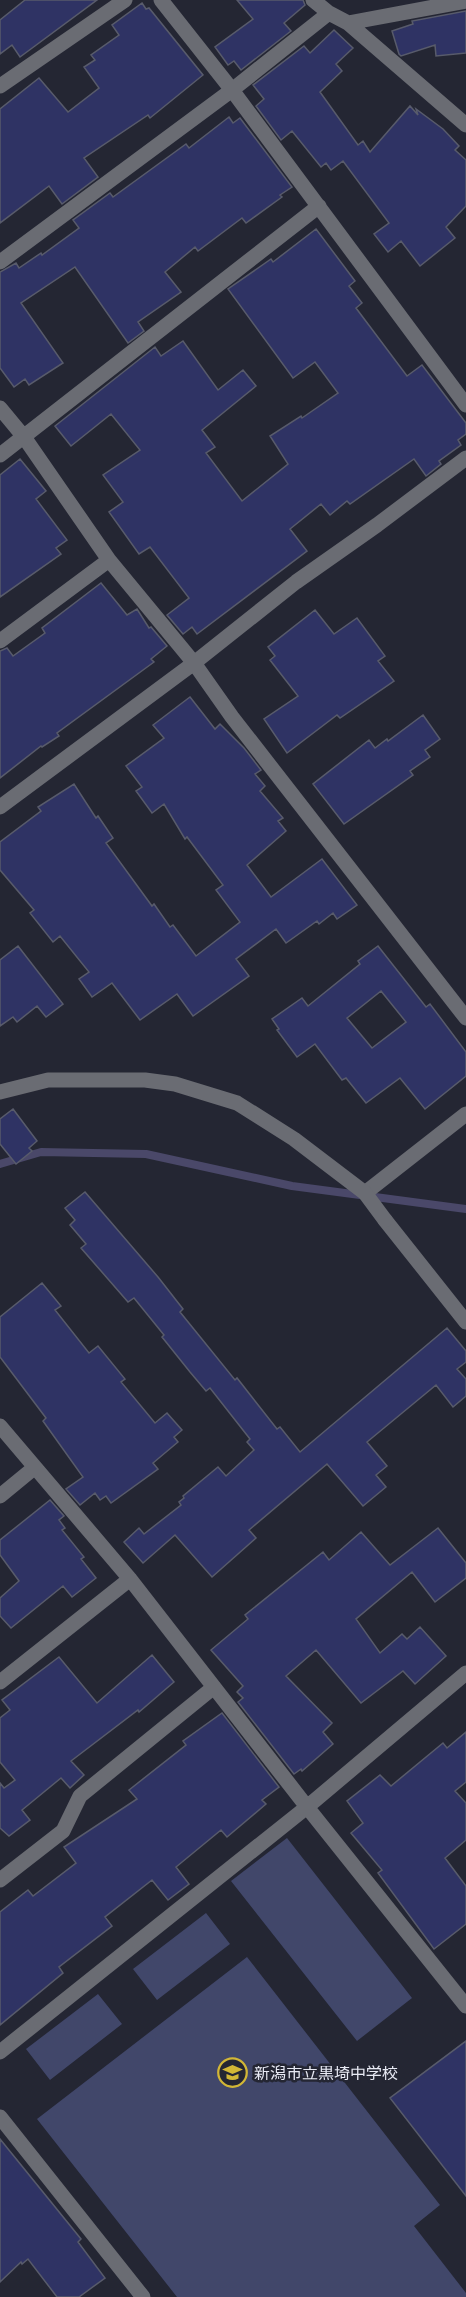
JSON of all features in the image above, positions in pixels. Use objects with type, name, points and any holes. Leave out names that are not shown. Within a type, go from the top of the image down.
[{"type":"street","points":[[0,86],[124,0]]},
{"type":"street","points":[[161,0],[232,90],[466,405]]},
{"type":"street","points":[[313,0],[329,13],[348,23],[466,125]]},
{"type":"street","points":[[348,23],[466,1]]},
{"type":"street","points":[[0,262],[232,90],[329,13]]},
{"type":"street","points":[[0,455],[319,206]]},
{"type":"street","points":[[0,408],[24,437],[109,560],[195,663],[232,717],[466,1018]]},
{"type":"street","points":[[0,807],[195,663],[296,582],[466,458]]},
{"type":"street","points":[[0,641],[109,560]]},
{"type":"street","points":[[0,1092],[48,1080],[145,1080],[176,1084],[237,1103],[294,1139],[365,1193],[466,1322]]},
{"type":"street","points":[[365,1193],[466,1114]]},
{"type":"street","points":[[0,1426],[130,1579],[466,2006]]},
{"type":"street","points":[[0,1496],[34,1468]]},
{"type":"street","points":[[0,1682],[130,1579]]},
{"type":"street","points":[[0,2052],[307,1806],[466,1673]]},
{"type":"street","points":[[0,1880],[63,1831],[80,1796],[213,1687]]},
{"type":"street","points":[[0,2116],[144,2297]]},
{"type":"shaded area","points":[[287,1838],[412,1998],[357,2041],[231,1881]]},
{"type":"shaded area","points":[[206,1913],[230,1944],[157,2000],[133,1969]]},
{"type":"shaded area","points":[[247,1957],[440,2205],[414,2226],[466,2293],[466,2297],[177,2297],[37,2119]]},
{"type":"shaded area","points":[[98,1994],[122,2024],[50,2080],[26,2049]]},
{"type":"building","points":[[25,0],[97,0],[20,57],[12,45],[0,54],[0,20]]},
{"type":"building","points":[[237,0],[303,0],[305,5],[284,23],[291,31],[241,70],[234,61],[228,65],[215,47],[253,19]]},
{"type":"building","points":[[142,3],[146,9],[149,8],[203,75],[150,118],[148,115],[84,158],[98,177],[62,204],[49,186],[0,223],[0,109],[39,78],[68,112],[99,88],[84,67],[95,60],[91,55],[119,35],[112,25]]},
{"type":"building","points":[[466,11],[466,53],[436,56],[435,45],[401,56],[399,54],[392,31],[413,24],[412,21]]},
{"type":"building","points":[[334,30],[353,48],[336,64],[342,71],[320,92],[358,145],[363,141],[370,152],[410,106],[418,115],[416,109],[443,129],[459,146],[455,150],[466,160],[466,206],[446,227],[455,238],[420,266],[401,241],[388,252],[374,234],[389,223],[343,161],[331,170],[326,163],[321,167],[292,131],[281,140],[256,106],[264,99],[253,85],[304,46],[310,53]]},
{"type":"building","points":[[229,117],[233,123],[240,118],[292,187],[246,223],[242,218],[198,251],[195,247],[165,272],[181,292],[138,322],[144,331],[128,343],[75,267],[21,303],[63,363],[29,385],[25,379],[14,387],[0,368],[0,272],[16,263],[19,268],[41,253],[42,255],[79,228],[73,220],[110,193],[113,197],[186,144],[189,148]]},
{"type":"building","points":[[316,229],[355,281],[349,286],[362,303],[356,308],[407,376],[422,365],[466,423],[466,434],[458,440],[461,445],[439,461],[441,464],[426,476],[414,459],[350,504],[347,501],[330,515],[321,504],[290,529],[307,551],[197,634],[192,627],[183,634],[167,615],[189,598],[150,547],[139,554],[109,512],[123,502],[103,475],[140,450],[111,414],[71,446],[55,426],[155,347],[161,356],[183,341],[218,390],[243,370],[256,386],[202,430],[215,447],[206,453],[242,501],[288,464],[270,436],[301,416],[302,418],[338,393],[315,362],[293,378],[228,289],[271,259],[273,262]]},
{"type":"building","points":[[20,459],[46,491],[36,499],[67,540],[56,548],[61,554],[0,597],[0,475]]},
{"type":"building","points":[[101,583],[127,615],[137,609],[149,628],[151,627],[167,646],[151,659],[154,662],[57,733],[59,736],[41,746],[0,778],[0,651],[7,648],[13,656],[45,633],[42,628]]},
{"type":"building","points":[[315,610],[334,634],[357,618],[385,656],[378,661],[394,681],[340,718],[337,715],[287,753],[264,719],[298,696],[270,660],[275,656],[268,647]]},
{"type":"building","points":[[190,697],[215,729],[220,724],[244,748],[261,770],[255,774],[265,786],[260,791],[283,818],[278,821],[286,831],[247,865],[271,897],[322,859],[357,905],[337,919],[333,913],[319,924],[317,921],[286,943],[276,929],[236,959],[249,976],[193,1016],[177,994],[140,1020],[112,983],[92,997],[79,979],[89,972],[60,936],[53,942],[30,913],[34,910],[0,870],[0,842],[41,811],[38,807],[74,784],[96,818],[98,816],[113,838],[106,843],[152,906],[154,904],[170,927],[173,925],[196,956],[240,922],[216,890],[223,885],[187,837],[185,839],[164,804],[152,813],[136,791],[142,787],[126,766],[164,738],[153,725]]},
{"type":"building","points":[[423,715],[440,739],[425,750],[430,757],[410,771],[413,775],[344,824],[313,784],[369,740],[375,748]]},
{"type":"building","points":[[18,946],[63,1004],[46,1017],[37,1006],[17,1022],[13,1017],[0,1026],[0,960]]},
{"type":"building","points":[[378,946],[426,1007],[430,1004],[466,1052],[466,1076],[425,1109],[400,1078],[366,1103],[346,1078],[342,1080],[315,1044],[297,1057],[277,1030],[279,1029],[272,1019],[302,998],[308,1006],[360,964],[358,961]],"holes":[[[381,991],[406,1022],[372,1048],[347,1018]]]},
{"type":"building","points":[[13,1109],[37,1141],[29,1148],[32,1151],[16,1164],[0,1144],[0,1119]]},
{"type":"building","points":[[85,1192],[158,1277],[183,1309],[180,1312],[235,1380],[237,1378],[277,1429],[280,1427],[300,1452],[447,1328],[466,1351],[466,1362],[457,1369],[466,1379],[466,1396],[453,1407],[436,1385],[367,1442],[387,1466],[376,1475],[386,1487],[363,1506],[327,1464],[249,1530],[256,1538],[212,1577],[175,1535],[143,1563],[124,1542],[139,1528],[144,1534],[181,1505],[179,1502],[184,1498],[183,1496],[218,1467],[226,1476],[254,1450],[247,1442],[250,1439],[210,1388],[206,1391],[134,1298],[128,1302],[81,1248],[86,1244],[70,1225],[75,1220],[65,1208]]},
{"type":"building","points":[[42,1283],[61,1306],[55,1310],[89,1353],[98,1346],[125,1379],[121,1382],[155,1423],[167,1413],[182,1430],[174,1437],[178,1442],[153,1463],[158,1469],[111,1503],[106,1496],[100,1500],[95,1493],[80,1505],[66,1489],[83,1477],[43,1421],[46,1418],[0,1357],[0,1317]]},
{"type":"building","points":[[50,1500],[64,1516],[59,1520],[65,1528],[62,1530],[84,1557],[81,1559],[96,1578],[72,1597],[63,1586],[11,1628],[0,1616],[0,1598],[19,1581],[0,1555],[0,1540]]},
{"type":"building","points":[[438,1528],[466,1563],[466,1578],[435,1602],[412,1572],[356,1619],[380,1653],[402,1634],[407,1639],[420,1627],[446,1656],[415,1684],[403,1671],[361,1703],[316,1650],[286,1676],[332,1723],[323,1732],[333,1744],[302,1771],[301,1769],[294,1774],[238,1702],[243,1698],[237,1692],[243,1686],[211,1650],[248,1619],[245,1615],[323,1552],[329,1560],[361,1532],[390,1565]]},
{"type":"building","points":[[152,1655],[174,1682],[139,1712],[138,1710],[71,1761],[84,1775],[70,1788],[61,1778],[22,1810],[30,1820],[9,1836],[0,1828],[0,1783],[4,1788],[15,1780],[0,1762],[0,1718],[10,1710],[2,1700],[59,1657],[97,1703]]},
{"type":"building","points":[[222,1713],[279,1787],[262,1800],[266,1804],[227,1837],[221,1830],[176,1867],[189,1884],[168,1900],[152,1880],[105,1917],[112,1926],[59,1967],[63,1973],[0,2025],[0,1912],[28,1890],[33,1896],[76,1863],[64,1847],[137,1799],[129,1790],[186,1745],[183,1741]]},
{"type":"building","points":[[466,1732],[466,1782],[455,1791],[466,1803],[466,1840],[445,1858],[466,1886],[466,1924],[434,1949],[378,1873],[382,1870],[351,1833],[363,1823],[347,1801],[380,1775],[391,1786],[443,1743],[447,1748]]},
{"type":"building","points":[[466,2041],[466,2196],[390,2098]]},
{"type":"building","points":[[0,2139],[81,2239],[78,2242],[105,2278],[79,2297],[57,2297],[28,2259],[22,2264],[21,2262],[0,2282]]},
{"type":"waterway","points":[[0,1164],[41,1152],[146,1154],[292,1186],[466,1209]]},
{"type":"place","name":"新潟市立黒埼中学校","points":[[233,2073]]}]
